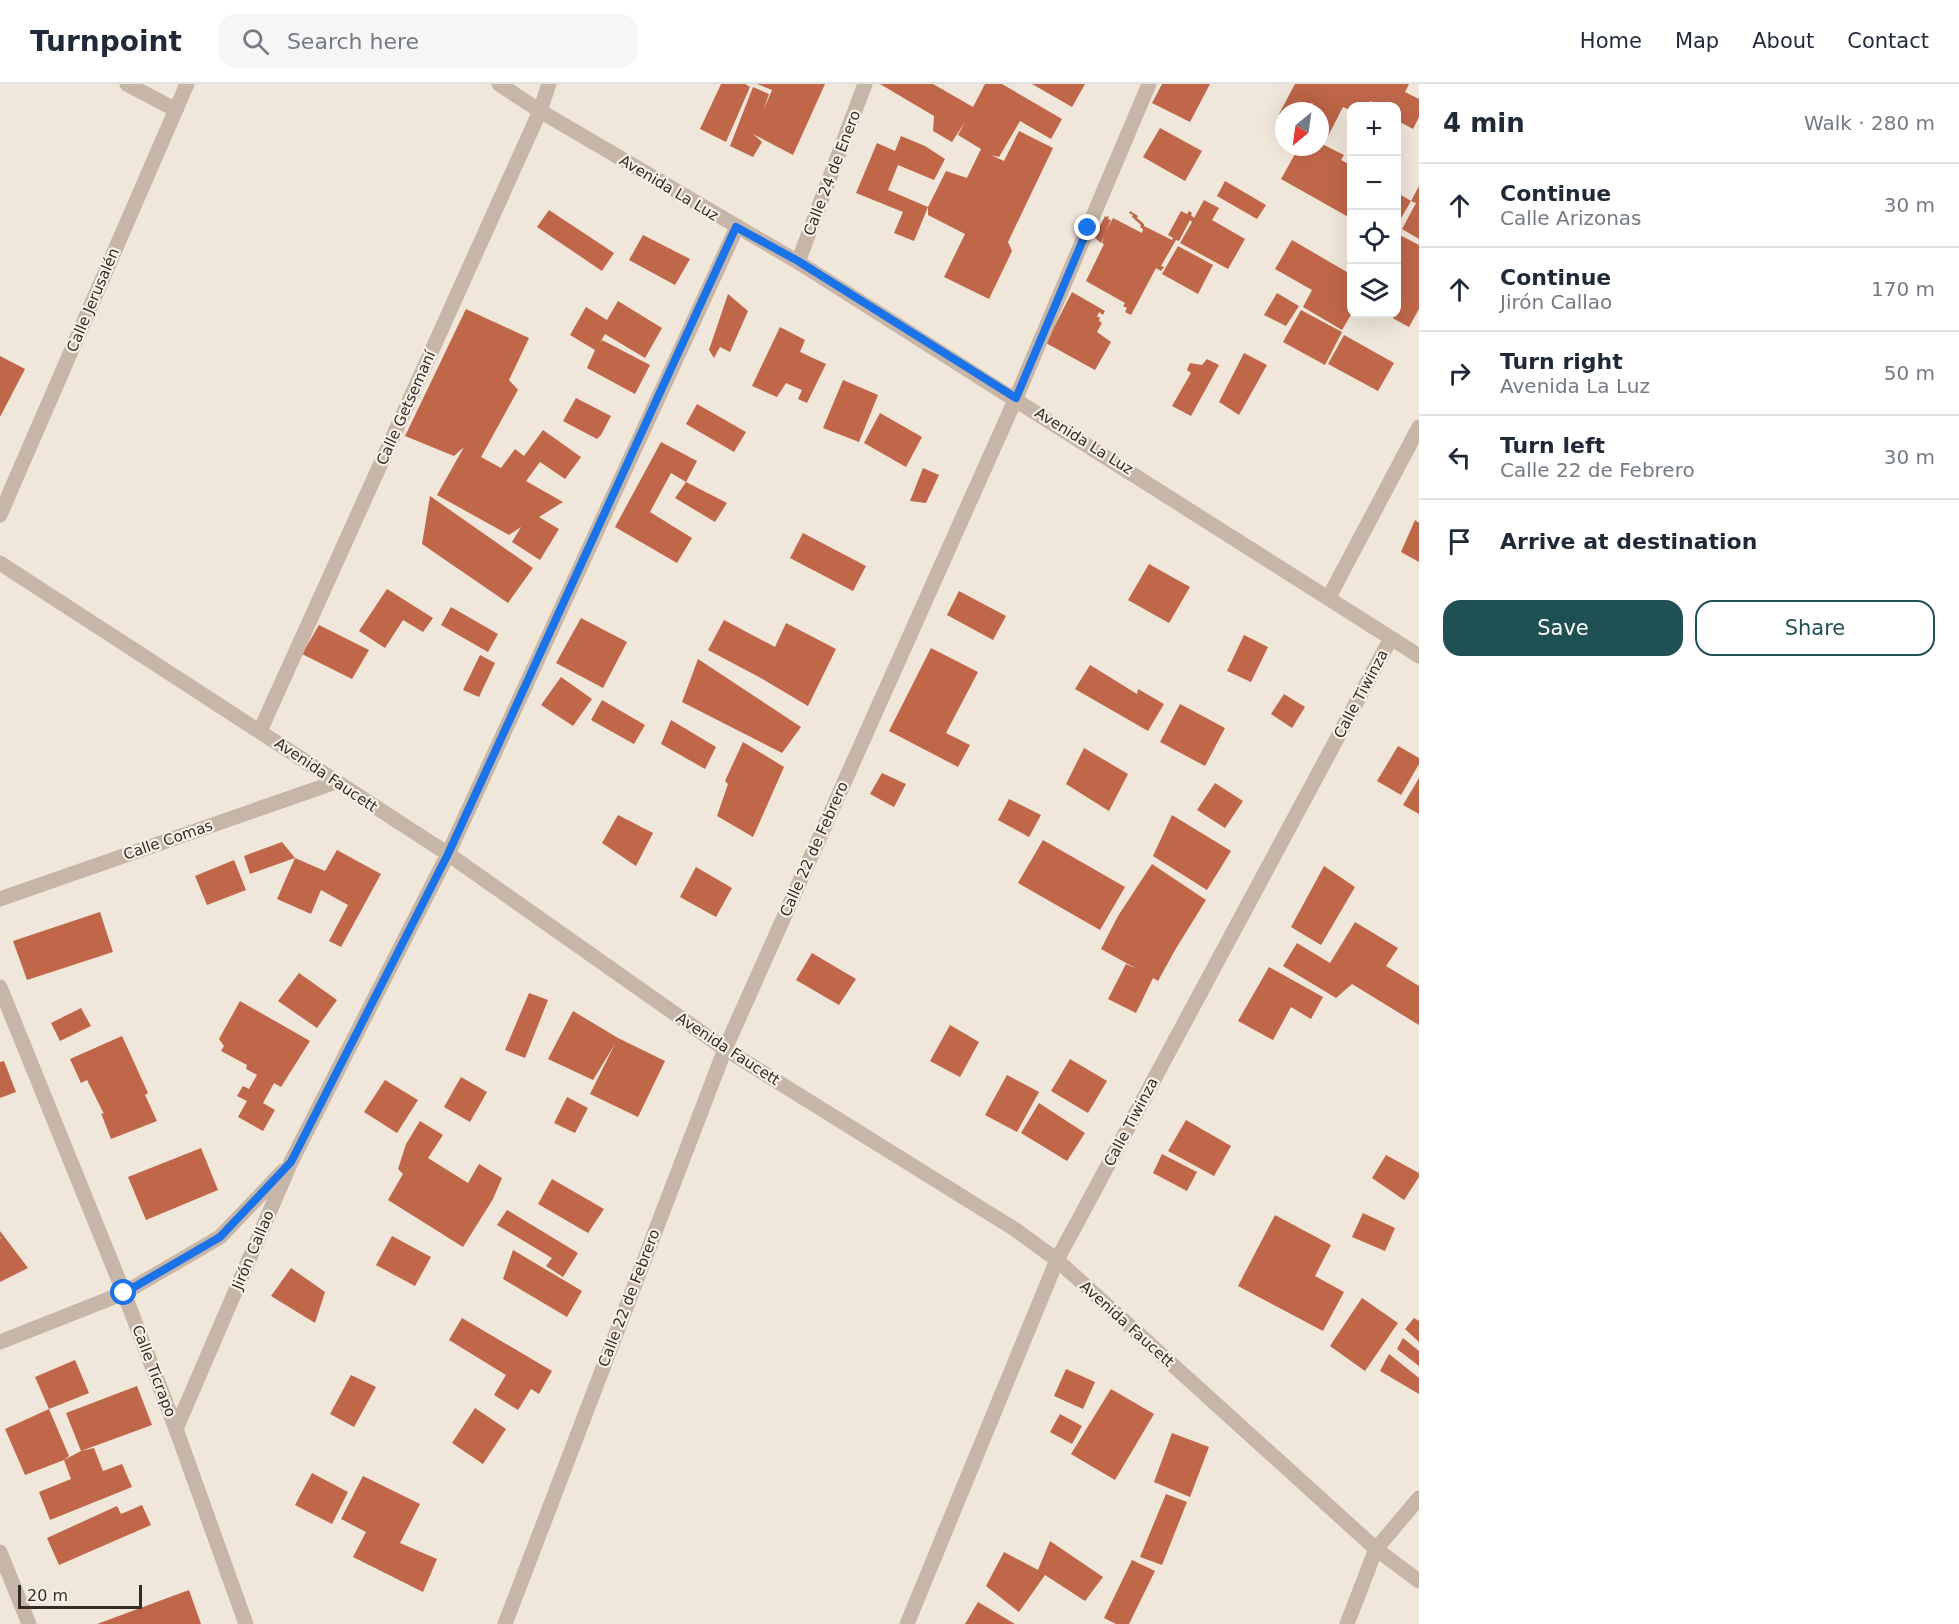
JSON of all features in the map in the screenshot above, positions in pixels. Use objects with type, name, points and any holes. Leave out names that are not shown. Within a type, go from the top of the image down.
[{"type":"street","points":[[127,84],[176,110]]},
{"type":"street","name":"Calle Jerusalén","points":[[0,515],[187,84]]},
{"type":"street","name":"Avenida La Luz","points":[[499,84],[540,111],[798,261],[1419,656]]},
{"type":"street","name":"Calle Getsemaní","points":[[260,731],[540,111],[549,84]]},
{"type":"street","name":"Calle 24 de Enero","points":[[798,261],[865,84]]},
{"type":"street","name":"Calle 22 de Febrero","points":[[505,1624],[725,1049],[1016,398],[1149,84]]},
{"type":"street","name":"Jirón Callao","points":[[176,1429],[291,1162],[448,854],[736,227]]},
{"type":"street","points":[[1329,597],[1419,428]]},
{"type":"street","name":"Avenida Faucett","points":[[0,563],[448,854],[725,1049],[1016,1230],[1057,1260],[1376,1549],[1419,1581]]},
{"type":"street","name":"Calle Tiwinza","points":[[907,1624],[1057,1260],[1392,638]]},
{"type":"street","name":"Calle Comas","points":[[0,899],[336,782]]},
{"type":"street","name":"Calle Ticrapo","points":[[0,987],[124,1293],[246,1624]]},
{"type":"street","points":[[0,1342],[124,1293],[220,1237],[291,1162]]},
{"type":"street","points":[[1347,1624],[1376,1549],[1419,1498]]},
{"type":"street","points":[[0,1552],[29,1624]]},
{"type":"building","points":[[721,84],[745,84],[750,87],[726,142],[700,129]]},
{"type":"building","points":[[757,84],[825,84],[793,155],[753,134],[762,142],[753,157],[730,146],[753,87],[769,94],[763,111],[772,90]]},
{"type":"building","points":[[880,84],[933,84],[973,107],[985,84],[1002,84],[1062,119],[1051,139],[1020,121],[999,157],[991,155],[1004,161],[1019,131],[1053,148],[1008,242],[1012,251],[989,299],[944,277],[965,234],[928,215],[928,207],[946,171],[967,178],[981,149],[958,135],[965,122],[952,142],[933,131],[934,116]]},
{"type":"building","points":[[1032,84],[1085,84],[1072,107]]},
{"type":"building","points":[[1162,84],[1210,84],[1190,122],[1152,103]]},
{"type":"building","points":[[1295,84],[1409,84],[1405,92],[1419,99],[1419,117],[1413,129],[1401,123],[1401,102],[1347,102],[1347,109],[1343,107],[1329,134],[1329,102],[1285,102]]},
{"type":"building","points":[[1160,128],[1202,151],[1185,181],[1143,157]]},
{"type":"building","points":[[901,136],[925,146],[945,159],[934,180],[898,165],[888,190],[928,207],[914,241],[894,233],[903,212],[856,193],[877,143],[895,151]]},
{"type":"building","points":[[1329,148],[1344,155],[1341,160],[1347,163],[1347,216],[1281,179],[1294,156],[1329,156]]},
{"type":"building","points":[[1225,181],[1266,205],[1257,219],[1217,196]]},
{"type":"building","points":[[1419,186],[1419,239],[1402,229],[1416,203],[1411,201]]},
{"type":"building","points":[[1401,195],[1411,201],[1401,218]]},
{"type":"building","points":[[1204,200],[1219,208],[1212,220],[1245,239],[1228,269],[1180,243],[1192,222],[1190,220],[1179,241],[1176,240],[1161,266],[1164,267],[1161,271],[1156,268],[1131,315],[1125,312],[1127,308],[1123,306],[1125,303],[1086,281],[1104,244],[1102,243],[1104,236],[1101,243],[1094,237],[1105,216],[1109,216],[1108,219],[1111,220],[1106,231],[1113,218],[1142,233],[1141,225],[1132,217],[1130,211],[1138,216],[1137,218],[1144,226],[1172,240],[1173,238],[1168,235],[1181,211],[1187,214],[1189,211],[1194,218]]},
{"type":"building","points":[[549,210],[614,253],[602,271],[537,227]]},
{"type":"building","points":[[643,235],[690,259],[675,285],[629,260]]},
{"type":"building","points":[[1401,236],[1419,245],[1419,309],[1409,327],[1392,318],[1401,318]]},
{"type":"building","points":[[1292,240],[1347,272],[1347,318],[1349,318],[1342,330],[1303,307],[1312,290],[1275,269]]},
{"type":"building","points":[[1178,246],[1213,265],[1198,294],[1162,274]]},
{"type":"building","points":[[1072,292],[1105,311],[1103,315],[1099,312],[1097,317],[1100,317],[1099,321],[1102,323],[1097,332],[1111,342],[1095,370],[1046,343]]},
{"type":"building","points":[[1277,293],[1299,306],[1286,326],[1264,315]]},
{"type":"building","points":[[728,294],[748,311],[730,352],[720,347],[714,358],[709,350]]},
{"type":"building","points":[[618,301],[662,328],[645,358],[605,334],[599,344],[602,340],[650,365],[635,394],[587,368],[595,350],[570,335],[586,307],[607,320]]},
{"type":"building","points":[[466,309],[529,338],[509,380],[518,390],[481,457],[501,468],[515,449],[524,456],[543,430],[581,457],[565,479],[540,462],[526,481],[563,502],[539,517],[559,529],[540,560],[512,542],[521,527],[509,535],[437,495],[464,447],[454,456],[405,436]]},
{"type":"building","points":[[1301,310],[1342,332],[1325,365],[1283,342]]},
{"type":"building","points":[[780,327],[805,340],[800,352],[826,364],[807,403],[798,399],[802,390],[786,383],[777,397],[752,386]]},
{"type":"building","points":[[1344,335],[1394,363],[1378,391],[1328,364]]},
{"type":"building","points":[[1244,353],[1267,365],[1239,415],[1219,402]]},
{"type":"building","points":[[0,356],[25,369],[0,417]]},
{"type":"building","points":[[1207,359],[1219,365],[1191,416],[1172,406],[1191,373],[1187,370],[1190,363],[1202,365]]},
{"type":"building","points":[[843,380],[878,395],[859,442],[823,428]]},
{"type":"building","points":[[576,398],[611,416],[597,439],[563,421]]},
{"type":"building","points":[[697,404],[746,432],[734,452],[686,424]]},
{"type":"building","points":[[880,413],[922,437],[906,467],[864,443]]},
{"type":"building","points":[[661,442],[697,461],[686,482],[671,473],[650,512],[692,538],[677,563],[615,527]]},
{"type":"building","points":[[923,468],[939,475],[926,503],[910,501]]},
{"type":"building","points":[[686,482],[727,503],[715,522],[675,498]]},
{"type":"building","points":[[430,496],[533,568],[508,603],[422,544]]},
{"type":"building","points":[[1415,520],[1419,523],[1419,562],[1401,552]]},
{"type":"building","points":[[803,533],[866,566],[853,591],[790,558]]},
{"type":"building","points":[[1149,564],[1190,587],[1169,623],[1128,600]]},
{"type":"building","points":[[387,589],[433,618],[423,632],[403,620],[385,648],[359,631]]},
{"type":"building","points":[[959,591],[1006,616],[993,640],[947,615]]},
{"type":"building","points":[[451,607],[498,634],[488,652],[441,625]]},
{"type":"building","points":[[581,618],[627,642],[603,688],[556,663]]},
{"type":"building","points":[[724,620],[775,647],[786,623],[836,649],[808,706],[708,650]]},
{"type":"building","points":[[319,625],[369,650],[352,679],[302,654]]},
{"type":"building","points":[[1244,635],[1268,647],[1251,682],[1227,671]]},
{"type":"building","points":[[931,648],[978,672],[946,733],[970,745],[958,767],[889,731]]},
{"type":"building","points":[[480,655],[495,663],[479,697],[463,690]]},
{"type":"building","points":[[698,659],[801,727],[782,753],[682,702]]},
{"type":"building","points":[[1090,665],[1137,694],[1138,689],[1164,704],[1148,731],[1075,689]]},
{"type":"building","points":[[561,677],[592,699],[573,726],[541,705]]},
{"type":"building","points":[[1284,694],[1305,707],[1292,728],[1271,714]]},
{"type":"building","points":[[602,700],[645,725],[634,744],[591,720]]},
{"type":"building","points":[[1180,704],[1225,728],[1205,766],[1160,742]]},
{"type":"building","points":[[671,720],[716,747],[705,769],[661,744]]},
{"type":"building","points":[[743,742],[784,767],[753,837],[717,816],[728,784],[725,781]]},
{"type":"building","points":[[1398,746],[1419,758],[1419,764],[1401,795],[1377,781]]},
{"type":"building","points":[[1084,748],[1128,774],[1109,811],[1066,784]]},
{"type":"building","points":[[882,773],[906,784],[894,807],[870,794]]},
{"type":"building","points":[[1419,778],[1419,814],[1403,805]]},
{"type":"building","points":[[1215,783],[1243,801],[1225,828],[1197,810]]},
{"type":"building","points":[[1009,799],[1041,815],[1029,837],[998,820]]},
{"type":"building","points":[[618,815],[653,833],[636,866],[602,843]]},
{"type":"building","points":[[1172,815],[1231,851],[1207,890],[1153,856]]},
{"type":"building","points":[[1043,840],[1125,887],[1100,930],[1018,883]]},
{"type":"building","points":[[282,842],[295,858],[250,874],[244,856]]},
{"type":"building","points":[[337,850],[381,874],[341,947],[329,941],[348,905],[321,890],[311,914],[277,899],[295,858],[325,871]]},
{"type":"building","points":[[234,860],[246,890],[207,905],[195,876]]},
{"type":"building","points":[[1152,864],[1206,900],[1158,981],[1153,978],[1136,1013],[1108,999],[1126,964],[1137,969],[1101,949],[1118,916]]},
{"type":"building","points":[[1324,866],[1355,887],[1321,945],[1291,927]]},
{"type":"building","points":[[696,867],[732,888],[716,917],[680,897]]},
{"type":"building","points":[[100,912],[113,952],[27,980],[13,941]]},
{"type":"building","points":[[1355,922],[1398,948],[1386,966],[1419,986],[1419,1025],[1352,984],[1336,998],[1283,966],[1297,943],[1330,963]]},
{"type":"building","points":[[812,953],[856,979],[839,1005],[796,980]]},
{"type":"building","points":[[1269,967],[1323,997],[1311,1019],[1291,1007],[1273,1040],[1238,1021]]},
{"type":"building","points":[[299,973],[337,1000],[317,1028],[278,1001]]},
{"type":"building","points":[[529,993],[548,1000],[525,1058],[505,1050]]},
{"type":"building","points":[[240,1001],[310,1041],[281,1087],[274,1083],[263,1103],[275,1110],[263,1131],[238,1117],[247,1101],[237,1096],[243,1086],[249,1089],[257,1075],[246,1069],[247,1065],[221,1051],[224,1046],[219,1039]]},
{"type":"building","points":[[81,1008],[91,1026],[60,1041],[51,1023]]},
{"type":"building","points":[[573,1011],[618,1038],[665,1061],[638,1117],[590,1094],[615,1044],[593,1080],[548,1059]]},
{"type":"building","points":[[950,1025],[979,1042],[960,1077],[930,1061]]},
{"type":"building","points":[[122,1036],[148,1093],[145,1095],[157,1121],[111,1139],[101,1113],[104,1114],[87,1080],[81,1083],[70,1059]]},
{"type":"building","points":[[1070,1059],[1107,1081],[1088,1113],[1051,1091]]},
{"type":"building","points":[[4,1061],[16,1092],[0,1098],[0,1062]]},
{"type":"building","points":[[1007,1075],[1039,1092],[1017,1132],[985,1115]]},
{"type":"building","points":[[461,1077],[487,1092],[470,1122],[444,1107]]},
{"type":"building","points":[[385,1080],[418,1100],[397,1133],[364,1112]]},
{"type":"building","points":[[567,1097],[588,1108],[575,1133],[554,1123]]},
{"type":"building","points":[[1039,1103],[1085,1133],[1067,1161],[1021,1133]]},
{"type":"building","points":[[1186,1120],[1231,1146],[1214,1176],[1168,1151]]},
{"type":"building","points":[[420,1121],[443,1135],[428,1158],[468,1183],[479,1164],[502,1178],[493,1199],[463,1247],[388,1200],[403,1174],[398,1169],[406,1144]]},
{"type":"building","points":[[201,1148],[218,1190],[146,1220],[128,1177]]},
{"type":"building","points":[[1162,1154],[1197,1172],[1187,1191],[1153,1173]]},
{"type":"building","points":[[1386,1155],[1419,1173],[1419,1177],[1404,1200],[1372,1178]]},
{"type":"building","points":[[552,1179],[604,1209],[588,1233],[538,1204]]},
{"type":"building","points":[[507,1210],[578,1253],[563,1277],[546,1266],[552,1258],[497,1225]]},
{"type":"building","points":[[1363,1213],[1395,1228],[1385,1251],[1352,1237]]},
{"type":"building","points":[[1275,1215],[1331,1245],[1315,1276],[1344,1292],[1323,1331],[1238,1286]]},
{"type":"building","points":[[0,1231],[28,1268],[0,1282],[0,1239],[2,1237],[0,1238]]},
{"type":"building","points":[[392,1236],[431,1257],[415,1286],[376,1265]]},
{"type":"building","points":[[513,1250],[582,1291],[567,1317],[503,1279]]},
{"type":"building","points":[[291,1268],[325,1292],[315,1323],[271,1296]]},
{"type":"building","points":[[1362,1298],[1398,1323],[1365,1371],[1330,1346]]},
{"type":"building","points":[[462,1318],[552,1371],[539,1394],[531,1389],[518,1410],[494,1395],[506,1375],[449,1340]]},
{"type":"building","points":[[1414,1318],[1419,1321],[1419,1342],[1405,1329]]},
{"type":"building","points":[[1403,1338],[1419,1351],[1419,1366],[1397,1349]]},
{"type":"building","points":[[1389,1354],[1419,1378],[1419,1394],[1380,1371]]},
{"type":"building","points":[[75,1360],[89,1393],[49,1409],[35,1377]]},
{"type":"building","points":[[1066,1369],[1095,1382],[1083,1409],[1054,1396]]},
{"type":"building","points":[[351,1375],[376,1387],[354,1427],[330,1414]]},
{"type":"building","points":[[137,1386],[152,1425],[81,1451],[66,1413]]},
{"type":"building","points":[[1111,1389],[1154,1414],[1115,1480],[1071,1454]]},
{"type":"building","points":[[475,1408],[506,1429],[483,1464],[452,1443]]},
{"type":"building","points":[[49,1409],[69,1456],[25,1475],[5,1429]]},
{"type":"building","points":[[1060,1414],[1082,1426],[1072,1444],[1050,1432]]},
{"type":"building","points":[[1172,1433],[1209,1447],[1190,1497],[1154,1482]]},
{"type":"building","points":[[94,1448],[103,1471],[122,1464],[132,1487],[50,1520],[39,1492],[71,1479],[64,1460],[81,1451]]},
{"type":"building","points":[[312,1473],[348,1492],[332,1524],[295,1505]]},
{"type":"building","points":[[363,1476],[420,1504],[400,1543],[437,1559],[423,1592],[353,1557],[366,1532],[341,1519]]},
{"type":"building","points":[[1166,1494],[1187,1502],[1162,1565],[1140,1557]]},
{"type":"building","points":[[142,1505],[151,1525],[59,1565],[47,1538],[117,1506],[121,1514]]},
{"type":"building","points":[[1050,1541],[1103,1577],[1085,1601],[1045,1575],[1019,1612],[986,1586],[1004,1552],[1038,1570]]},
{"type":"building","points":[[1132,1560],[1155,1571],[1129,1624],[1116,1624],[1104,1618]]},
{"type":"building","points":[[189,1590],[201,1624],[97,1624]]},
{"type":"building","points":[[978,1602],[1015,1624],[965,1624]]},
{"type":"route","points":[[124,1293],[220,1237],[291,1162],[448,854],[736,227],[798,261],[1016,398],[1088,228]]}]
